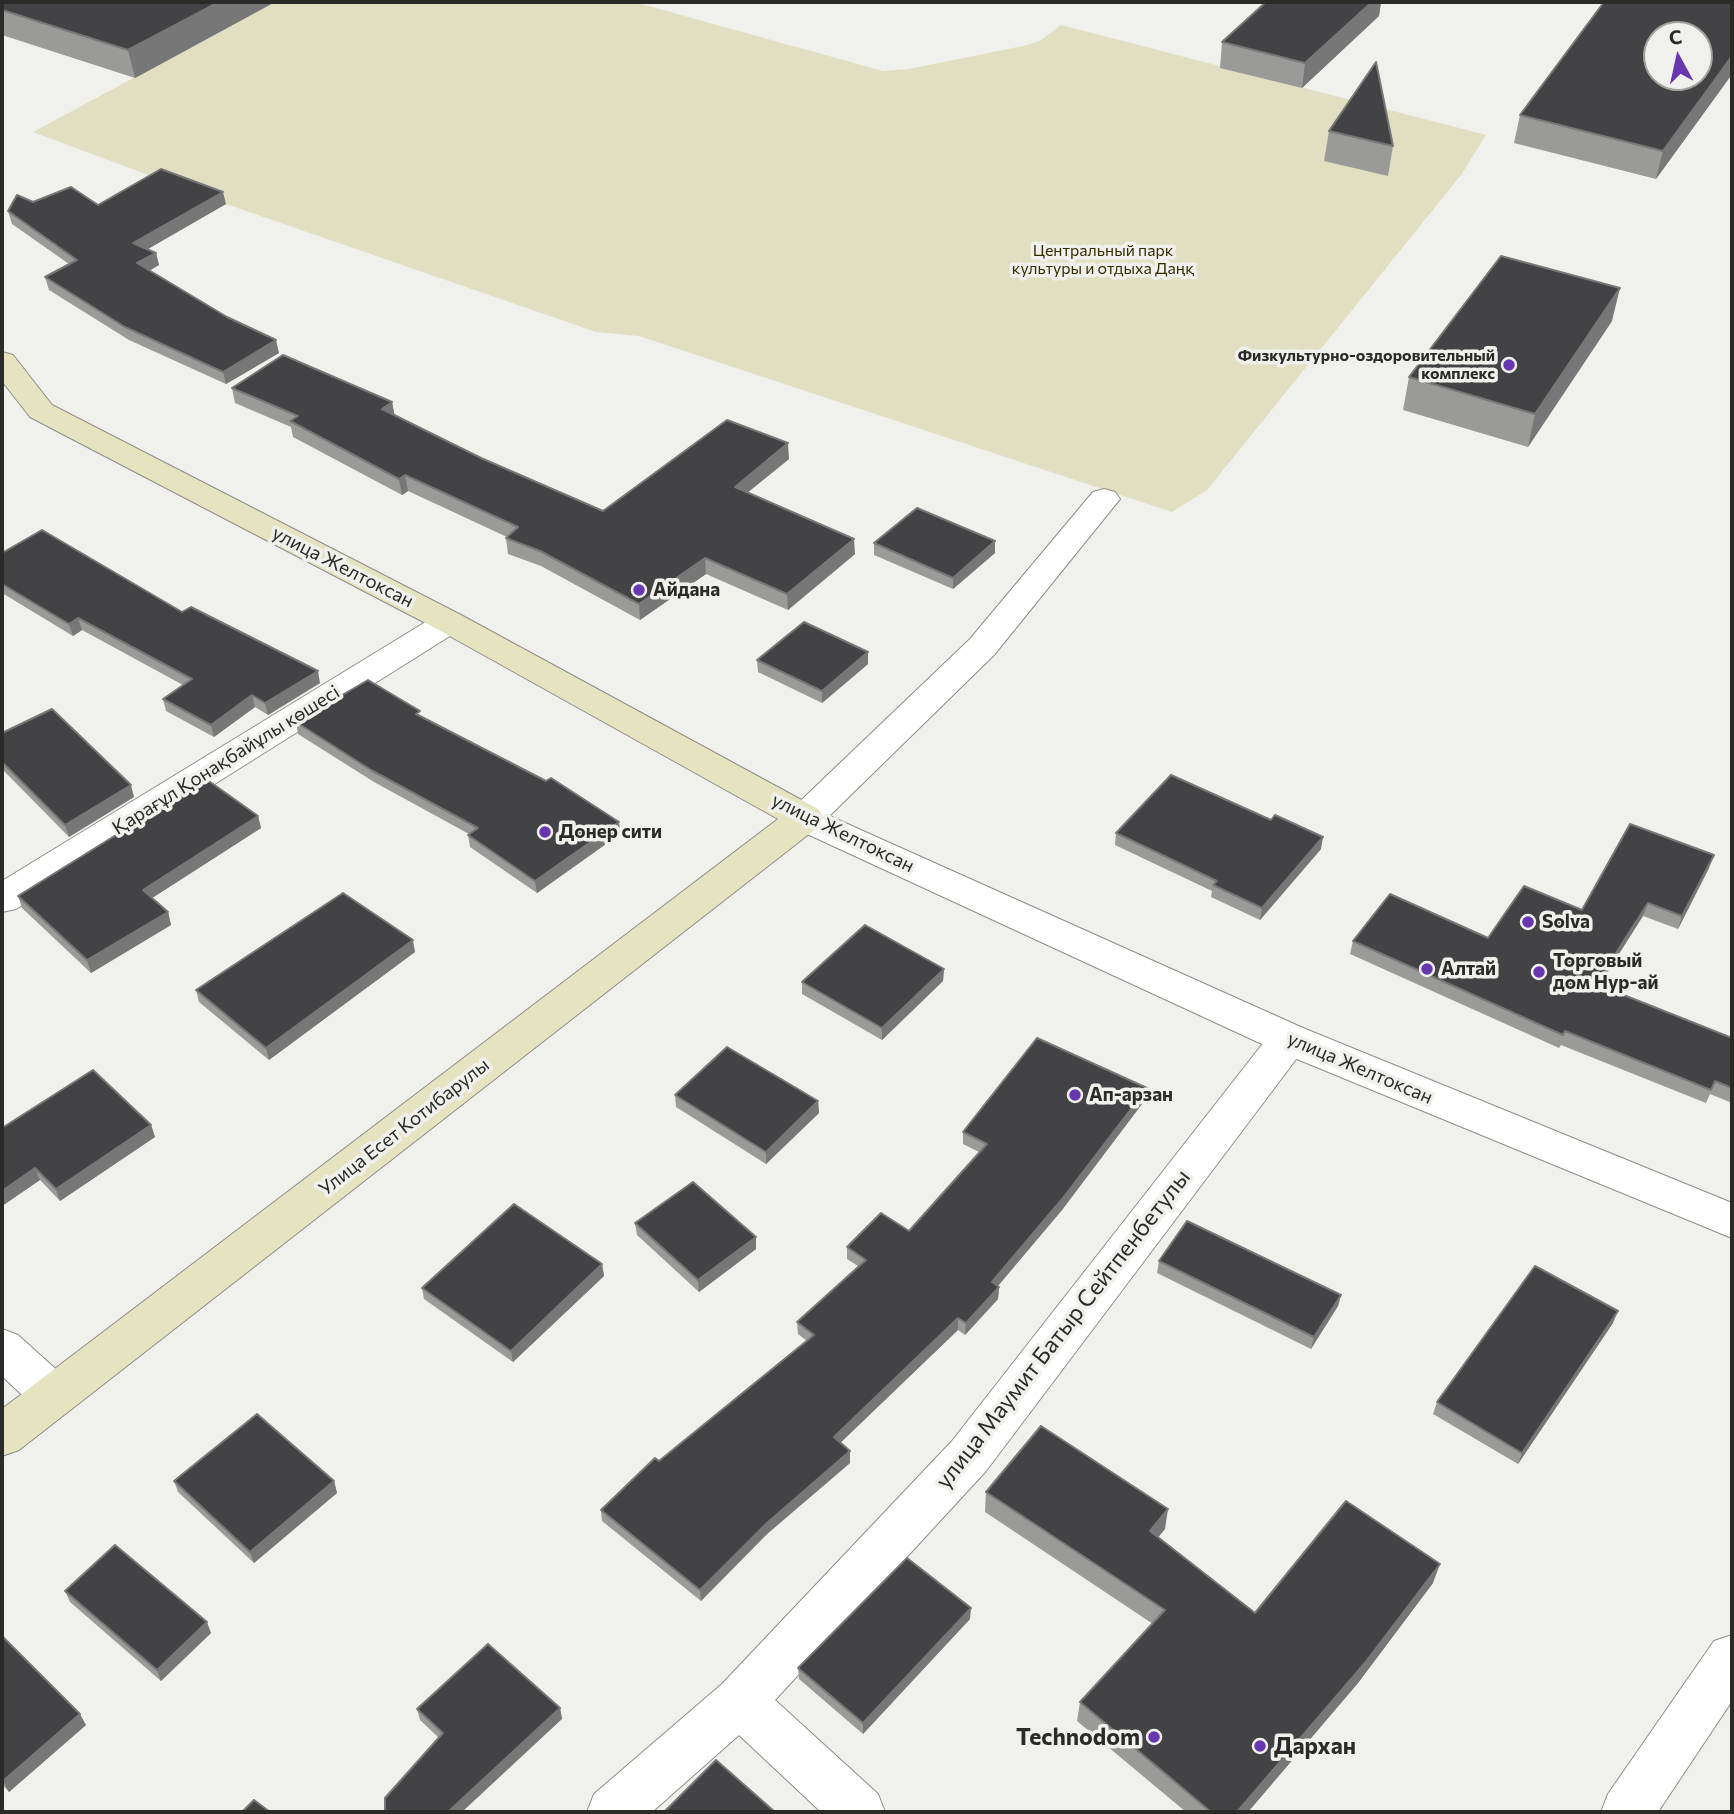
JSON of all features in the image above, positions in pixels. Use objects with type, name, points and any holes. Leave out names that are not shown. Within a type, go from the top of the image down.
[{"type":"main road","name":"улица Желтоксан","points":[[2,361],[41,411],[449,622],[805,818]]},
{"type":"main road","name":"Улица Есет Котибарулы","points":[[2,1436],[805,818]]},
{"type":"street","points":[[805,818],[982,647],[1104,499]]},
{"type":"street","name":"Қарағұл Қонақбайұлы көшесі","points":[[2,899],[449,622]]},
{"type":"street","name":"улица Желтоксан","points":[[805,818],[1289,1039],[1732,1221]]},
{"type":"street","name":"улица Маумит Батыр Сейтпенбетулы","points":[[613,1812],[740,1701],[969,1456],[1289,1039]]},
{"type":"street","points":[[2,1348],[54,1396]]},
{"type":"street","points":[[1627,1812],[1732,1658]]},
{"type":"street","points":[[740,1701],[859,1812]]},
{"type":"green space","name":"Центральный парк культуры и отдыха Даңқ","points":[[275,2],[634,2],[883,71],[909,69],[1023,46],[1040,41],[1061,25],[1486,135],[1461,175],[1207,490],[1172,512],[639,336],[596,332],[226,204],[33,132]]},
{"type":"building","points":[[2,2],[219,2],[128,50],[2,10]]},
{"type":"building","points":[[1266,2],[1372,2],[1305,63],[1222,42]]},
{"type":"building","points":[[1604,2],[1732,2],[1732,56],[1713,82],[1713,21],[1643,21],[1643,91],[1707,91],[1663,151],[1520,115]]},
{"type":"building","points":[[1376,62],[1393,146],[1329,131]]},
{"type":"building","points":[[161,169],[223,192],[133,243],[156,253],[137,263],[227,317],[276,340],[223,372],[125,327],[45,277],[77,260],[8,211],[17,195],[33,202],[71,187],[98,205]]},
{"type":"building","name":"Физкультурно-оздоровительный комплекс","points":[[1501,256],[1620,288],[1535,414],[1409,377]]},
{"type":"building","points":[[283,355],[392,402],[382,409],[481,458],[603,511],[727,420],[788,443],[735,487],[854,539],[787,594],[705,558],[639,604],[540,551],[506,538],[518,527],[405,475],[399,479],[290,421],[298,416],[232,388]]},
{"type":"building","points":[[917,508],[995,541],[953,578],[874,543]]},
{"type":"building","points":[[42,530],[182,612],[191,607],[318,671],[265,703],[252,695],[211,725],[163,699],[192,679],[78,618],[69,624],[2,584],[2,553]]},
{"type":"building","points":[[804,622],[868,652],[822,691],[757,660]]},
{"type":"building","points":[[368,680],[420,711],[416,714],[546,781],[551,778],[619,822],[535,881],[468,835],[478,828],[371,770],[296,722]]},
{"type":"building","points":[[52,709],[131,785],[65,825],[2,762],[2,733]]},
{"type":"building","points":[[1171,775],[1271,820],[1275,815],[1323,837],[1262,908],[1213,885],[1217,881],[1116,833]]},
{"type":"building","points":[[206,779],[258,816],[143,890],[168,912],[87,960],[18,896]]},
{"type":"building","points":[[1630,824],[1714,855],[1682,916],[1648,903],[1596,984],[1732,1038],[1732,1088],[1715,1081],[1711,1090],[1565,1031],[1563,1035],[1353,941],[1390,894],[1488,938],[1524,886],[1582,910]]},
{"type":"building","points":[[343,893],[413,940],[266,1048],[196,990]]},
{"type":"building","points":[[865,925],[944,969],[882,1028],[802,982]]},
{"type":"building","points":[[1037,1038],[1147,1088],[1063,1198],[992,1282],[999,1287],[966,1323],[958,1318],[834,1437],[850,1451],[767,1523],[700,1590],[601,1510],[655,1458],[659,1461],[814,1335],[797,1322],[866,1260],[847,1247],[881,1213],[909,1231],[987,1144],[963,1132]]},
{"type":"building","points":[[727,1047],[818,1101],[766,1152],[675,1095]]},
{"type":"building","points":[[93,1070],[151,1125],[56,1189],[35,1168],[2,1191],[2,1128]]},
{"type":"building","points":[[693,1182],[756,1237],[698,1280],[635,1223]]},
{"type":"building","points":[[514,1204],[602,1264],[511,1351],[422,1288]]},
{"type":"building","points":[[1187,1221],[1341,1295],[1314,1337],[1159,1261]]},
{"type":"building","points":[[1535,1266],[1618,1311],[1522,1453],[1437,1402]]},
{"type":"building","points":[[257,1414],[334,1481],[250,1552],[174,1481]]},
{"type":"building","points":[[1041,1426],[1168,1509],[1150,1531],[1255,1613],[1346,1501],[1440,1564],[1364,1664],[1237,1812],[1211,1812],[1080,1702],[1165,1610],[986,1492]]},
{"type":"building","points":[[115,1545],[207,1622],[157,1670],[65,1591]]},
{"type":"building","points":[[907,1558],[971,1608],[863,1723],[798,1668]]},
{"type":"building","points":[[2,1636],[80,1714],[3,1781],[2,1779]]},
{"type":"building","points":[[488,1644],[560,1708],[448,1812],[385,1812],[385,1798],[443,1733],[417,1709]]},
{"type":"building","points":[[716,1760],[775,1812],[664,1812]]},
{"type":"building","points":[[254,1800],[270,1812],[242,1812]]},
{"type":"place","name":"Физкультурно-оздоровительный комплекс","points":[[1509,365]]},
{"type":"place","name":"Айдана","points":[[639,590]]},
{"type":"place","name":"Донер сити","points":[[545,832]]},
{"type":"place","name":"Solva","points":[[1528,922]]},
{"type":"place","name":"Алтай","points":[[1427,969]]},
{"type":"place","name":"Торговый дом Нур-ай","points":[[1539,972]]},
{"type":"place","name":"Ап-арзан","points":[[1075,1095]]},
{"type":"place","name":"Technodom","points":[[1154,1737]]},
{"type":"place","name":"Дархан","points":[[1260,1746]]}]
